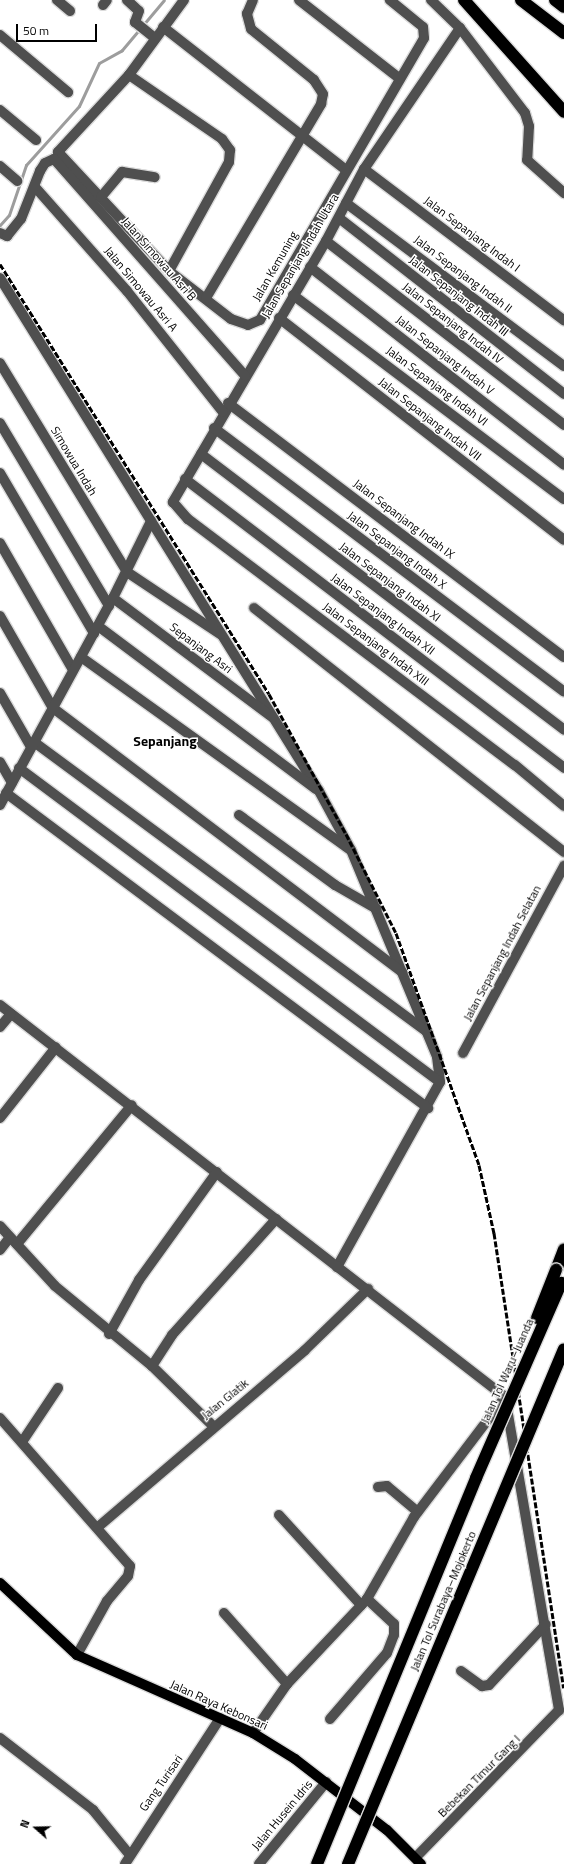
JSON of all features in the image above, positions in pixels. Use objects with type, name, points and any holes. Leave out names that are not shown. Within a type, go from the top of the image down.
[{"type":"highway","points":[[464,0],[564,112]]},
{"type":"highway","points":[[521,0],[564,33]]},
{"type":"highway","points":[[555,0],[564,7]]},
{"type":"highway","name":"Jalan Tol Waru–Juanda","points":[[476,1478],[560,1277],[564,1249]]},
{"type":"highway","name":"Jalan Tol Surabaya–Mojokerto","points":[[348,1864],[564,1349]]},
{"type":"highway","name":"Jalan Tol Surabaya–Mojokerto","points":[[317,1864],[476,1478]]},
{"type":"main road","name":"Jalan Raya Kebonsari","points":[[0,1583],[77,1655],[253,1733],[326,1782],[418,1861]]},
{"type":"street","points":[[57,0],[70,11]]},
{"type":"street","points":[[127,0],[137,8],[135,22],[148,32]]},
{"type":"street","points":[[0,234],[7,236],[12,231],[35,187],[45,163],[56,156],[129,75],[148,32],[163,27],[184,0]]},
{"type":"street","points":[[206,298],[301,134],[321,104],[321,86],[251,29],[247,14],[253,0]]},
{"type":"street","points":[[299,0],[400,79]]},
{"type":"street","name":"Jalan Kemuning","points":[[56,156],[101,197],[169,271],[241,323],[248,325],[260,320],[345,169],[400,79],[426,33],[419,22],[390,0]]},
{"type":"street","points":[[431,0],[460,28],[525,113],[530,126],[526,153],[530,166],[564,193]]},
{"type":"street","points":[[163,27],[345,169]]},
{"type":"street","name":"Jalan Sepanjang Indah Utara","points":[[173,502],[244,376],[326,241],[364,169],[460,28]]},
{"type":"street","points":[[0,35],[68,92]]},
{"type":"street","points":[[129,75],[222,139],[230,150],[229,162],[169,271]]},
{"type":"street","points":[[0,110],[36,140]]},
{"type":"street","name":"Jalan Simowau Asri B","points":[[56,156],[244,376]]},
{"type":"street","points":[[0,166],[17,181]]},
{"type":"street","name":"Jalan Sepanjang Indah I","points":[[364,169],[564,320]]},
{"type":"street","points":[[101,197],[122,172],[155,177]]},
{"type":"street","name":"Jalan Simowau Asri A","points":[[35,187],[127,291],[226,407]]},
{"type":"street","name":"Jalan Sepanjang Indah II","points":[[346,203],[564,366]]},
{"type":"street","name":"Jalan Sepanjang Indah III","points":[[339,218],[564,394]]},
{"type":"street","name":"Jalan Sepanjang Indah IV","points":[[326,241],[564,425]]},
{"type":"street","name":"Jalan Sepanjang Indah V","points":[[310,267],[564,465]]},
{"type":"street","points":[[0,278],[319,792],[351,850],[428,1032],[440,1082],[428,1108],[336,1266]]},
{"type":"street","name":"Jalan Sepanjang Indah VI","points":[[293,295],[564,499]]},
{"type":"street","name":"Jalan Sepanjang Indah VII","points":[[279,318],[564,540]]},
{"type":"street","name":"Simowua Indah","points":[[0,363],[127,572]]},
{"type":"street","name":"Jalan Sepanjang Indah IX","points":[[226,407],[564,657]]},
{"type":"street","points":[[0,423],[111,602]]},
{"type":"street","name":"Jalan Sepanjang Indah X","points":[[214,428],[564,692]]},
{"type":"street","name":"Jalan Sepanjang Indah XI","points":[[201,454],[564,730]]},
{"type":"street","points":[[0,474],[96,629],[319,792]]},
{"type":"street","name":"Jalan Sepanjang Indah XII","points":[[186,480],[564,768]]},
{"type":"street","name":"Jalan Sepanjang Indah XIII","points":[[173,502],[188,519],[515,765],[564,806]]},
{"type":"street","points":[[0,805],[127,572],[151,521]]},
{"type":"street","points":[[0,543],[73,670]]},
{"type":"street","points":[[127,572],[223,636]]},
{"type":"street","name":"Sepanjang Asri","points":[[111,602],[274,718]]},
{"type":"street","points":[[254,608],[564,852]]},
{"type":"street","points":[[0,616],[53,708],[403,972]]},
{"type":"street","points":[[81,657],[351,850]]},
{"type":"street","points":[[0,694],[33,744],[428,1032]]},
{"type":"street","points":[[0,762],[12,783]]},
{"type":"street","points":[[19,768],[440,1082]]},
{"type":"street","points":[[6,793],[428,1108]]},
{"type":"street","points":[[239,815],[335,885],[377,909]]},
{"type":"street","name":"Jalan Sepanjang Indah Selatan","points":[[464,1053],[564,867]]},
{"type":"street","points":[[0,1005],[132,1105],[336,1266],[368,1289],[505,1396],[546,1624],[489,1685],[482,1686],[461,1671]]},
{"type":"street","points":[[0,1027],[11,1014]]},
{"type":"street","points":[[0,1118],[56,1048]]},
{"type":"street","points":[[0,1250],[13,1241],[132,1105]]},
{"type":"street","points":[[110,1334],[139,1280],[217,1172]]},
{"type":"street","points":[[152,1366],[172,1335],[276,1219]]},
{"type":"street","points":[[0,1226],[55,1286],[110,1334],[152,1366],[212,1425]]},
{"type":"street","name":"Jalan Glatik","points":[[98,1527],[212,1425],[305,1350],[368,1289]]},
{"type":"street","points":[[22,1442],[58,1388]]},
{"type":"street","points":[[253,1733],[287,1684],[364,1602],[418,1512],[505,1396]]},
{"type":"street","points":[[0,1418],[98,1527],[130,1569],[77,1655]]},
{"type":"street","points":[[378,1487],[387,1486],[418,1512]]},
{"type":"street","points":[[279,1515],[364,1602],[394,1624],[394,1635],[383,1659],[330,1719]]},
{"type":"street","points":[[224,1613],[287,1684]]},
{"type":"street","name":"Bebekan Timur Gang I","points":[[418,1861],[559,1710],[546,1624]]},
{"type":"street","name":"Gang Turisari","points":[[125,1864],[129,1854],[220,1718]]},
{"type":"street","points":[[0,1738],[93,1810],[129,1854]]},
{"type":"street","name":"Jalan Husein Idris","points":[[259,1864],[326,1782]]},
{"type":"waterway","points":[[0,225],[9,215],[26,165],[79,106],[99,63],[122,50],[164,0]]},
{"type":"railway","points":[[0,264],[269,694],[346,834],[396,933],[479,1165],[494,1233],[564,1688]]},
{"type":"district","name":"Sepanjang","points":[[165,741]]}]
